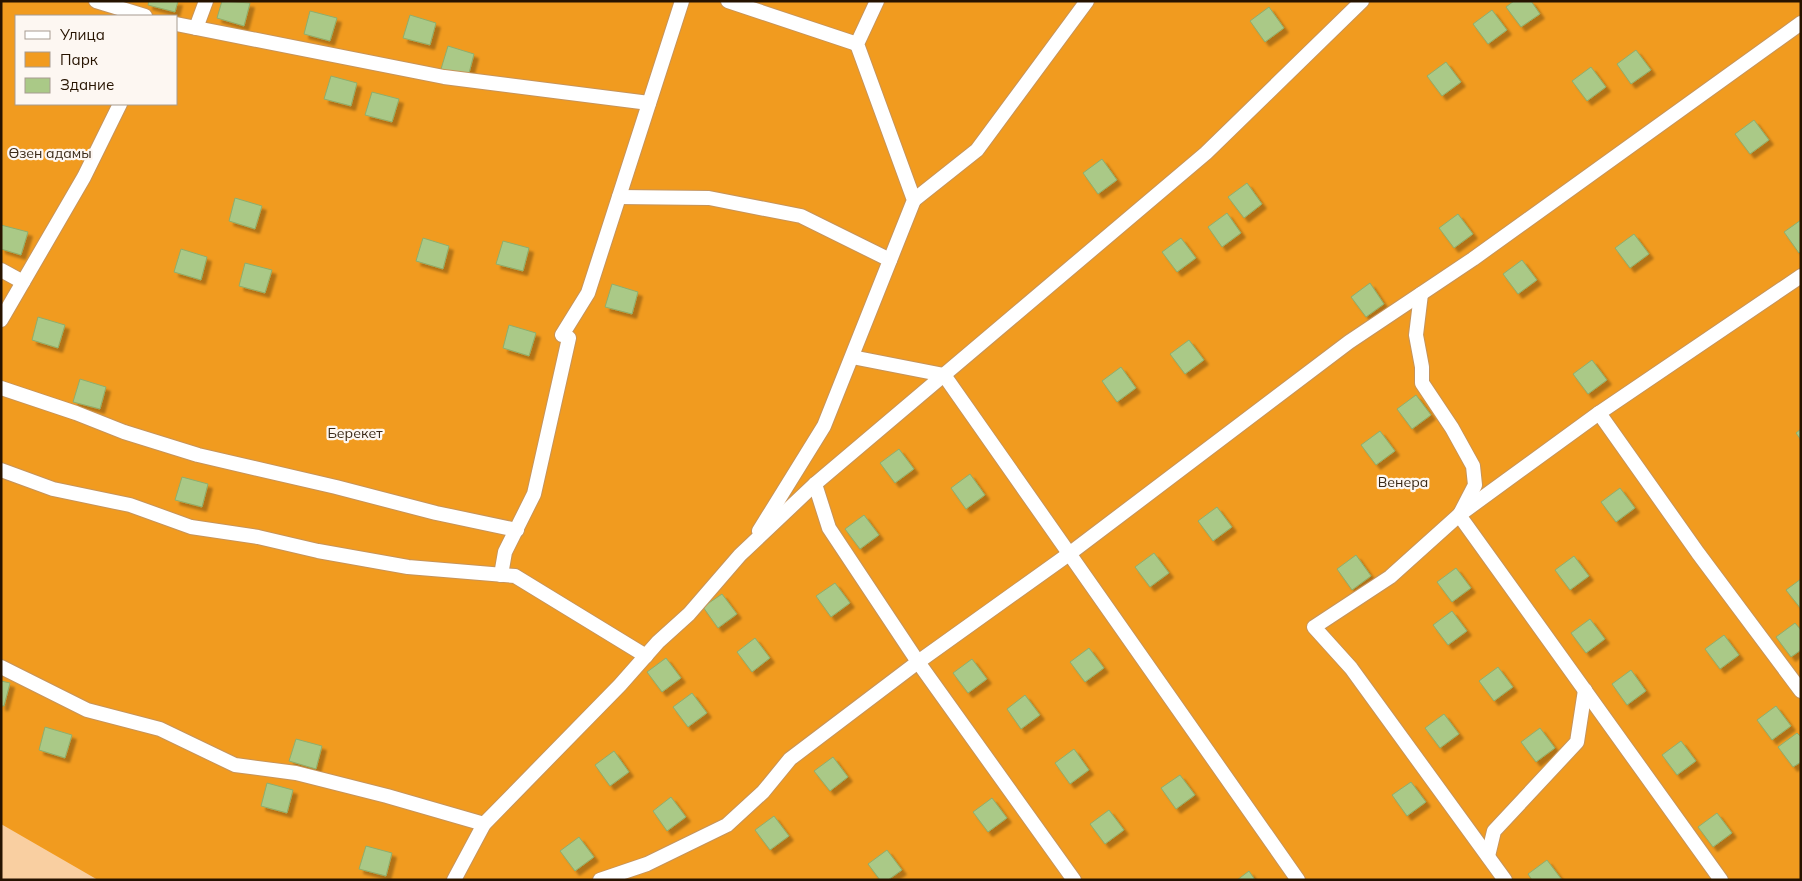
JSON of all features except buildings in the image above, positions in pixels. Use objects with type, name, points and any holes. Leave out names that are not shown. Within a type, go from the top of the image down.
[{"type":"street","points":[[96,1],[142,15]]},
{"type":"street","points":[[196,28],[206,1]]},
{"type":"street","points":[[501,575],[505,552],[534,494],[566,337],[588,293],[682,1]]},
{"type":"street","points":[[728,1],[857,44]]},
{"type":"street","points":[[877,1],[857,44],[914,200]]},
{"type":"street","points":[[749,547],[824,426],[914,200],[977,150],[1087,1]]},
{"type":"street","points":[[454,880],[484,824],[620,686],[658,642],[689,614],[749,547],[815,484],[1206,153],[1362,1]]},
{"type":"street","points":[[600,880],[647,864],[727,825],[763,792],[790,759],[918,662],[1069,554],[1349,342],[1473,259],[1801,23]]},
{"type":"street","points":[[178,24],[444,76],[649,103]]},
{"type":"street","points":[[1,320],[84,177],[120,105]]},
{"type":"street","points":[[619,197],[709,198],[801,216],[890,260]]},
{"type":"street","points":[[1,270],[23,282]]},
{"type":"street","points":[[1505,880],[1350,668],[1314,627],[1390,577],[1459,515],[1599,413],[1801,276]]},
{"type":"street","points":[[1421,294],[1416,334],[1422,367],[1422,383],[1452,428],[1472,466],[1475,485],[1459,515]]},
{"type":"street","points":[[852,357],[944,375],[1298,880]]},
{"type":"street","points":[[1,388],[76,413],[124,432],[198,455],[336,487],[436,513],[517,530]]},
{"type":"street","points":[[1599,413],[1698,553],[1801,691]]},
{"type":"street","points":[[1,470],[53,489],[130,505],[191,527],[258,537],[318,551],[408,567],[515,576],[646,656]]},
{"type":"street","points":[[815,484],[829,528],[918,662],[1074,880]]},
{"type":"street","points":[[1459,515],[1721,880]]},
{"type":"street","points":[[1,667],[87,710],[160,729],[234,765],[296,773],[387,796],[484,824]]},
{"type":"street","points":[[1488,856],[1494,831],[1577,742],[1584,690]]},
{"type":"green space","points":[[1,1],[1801,1],[1801,880],[98,880],[1,824]]},
{"type":"park label","name":"Өзен адамы","points":[[50,153]]},
{"type":"park label","name":"Берекет","points":[[355,433]]},
{"type":"park label","name":"Венера","points":[[1403,482]]}]
